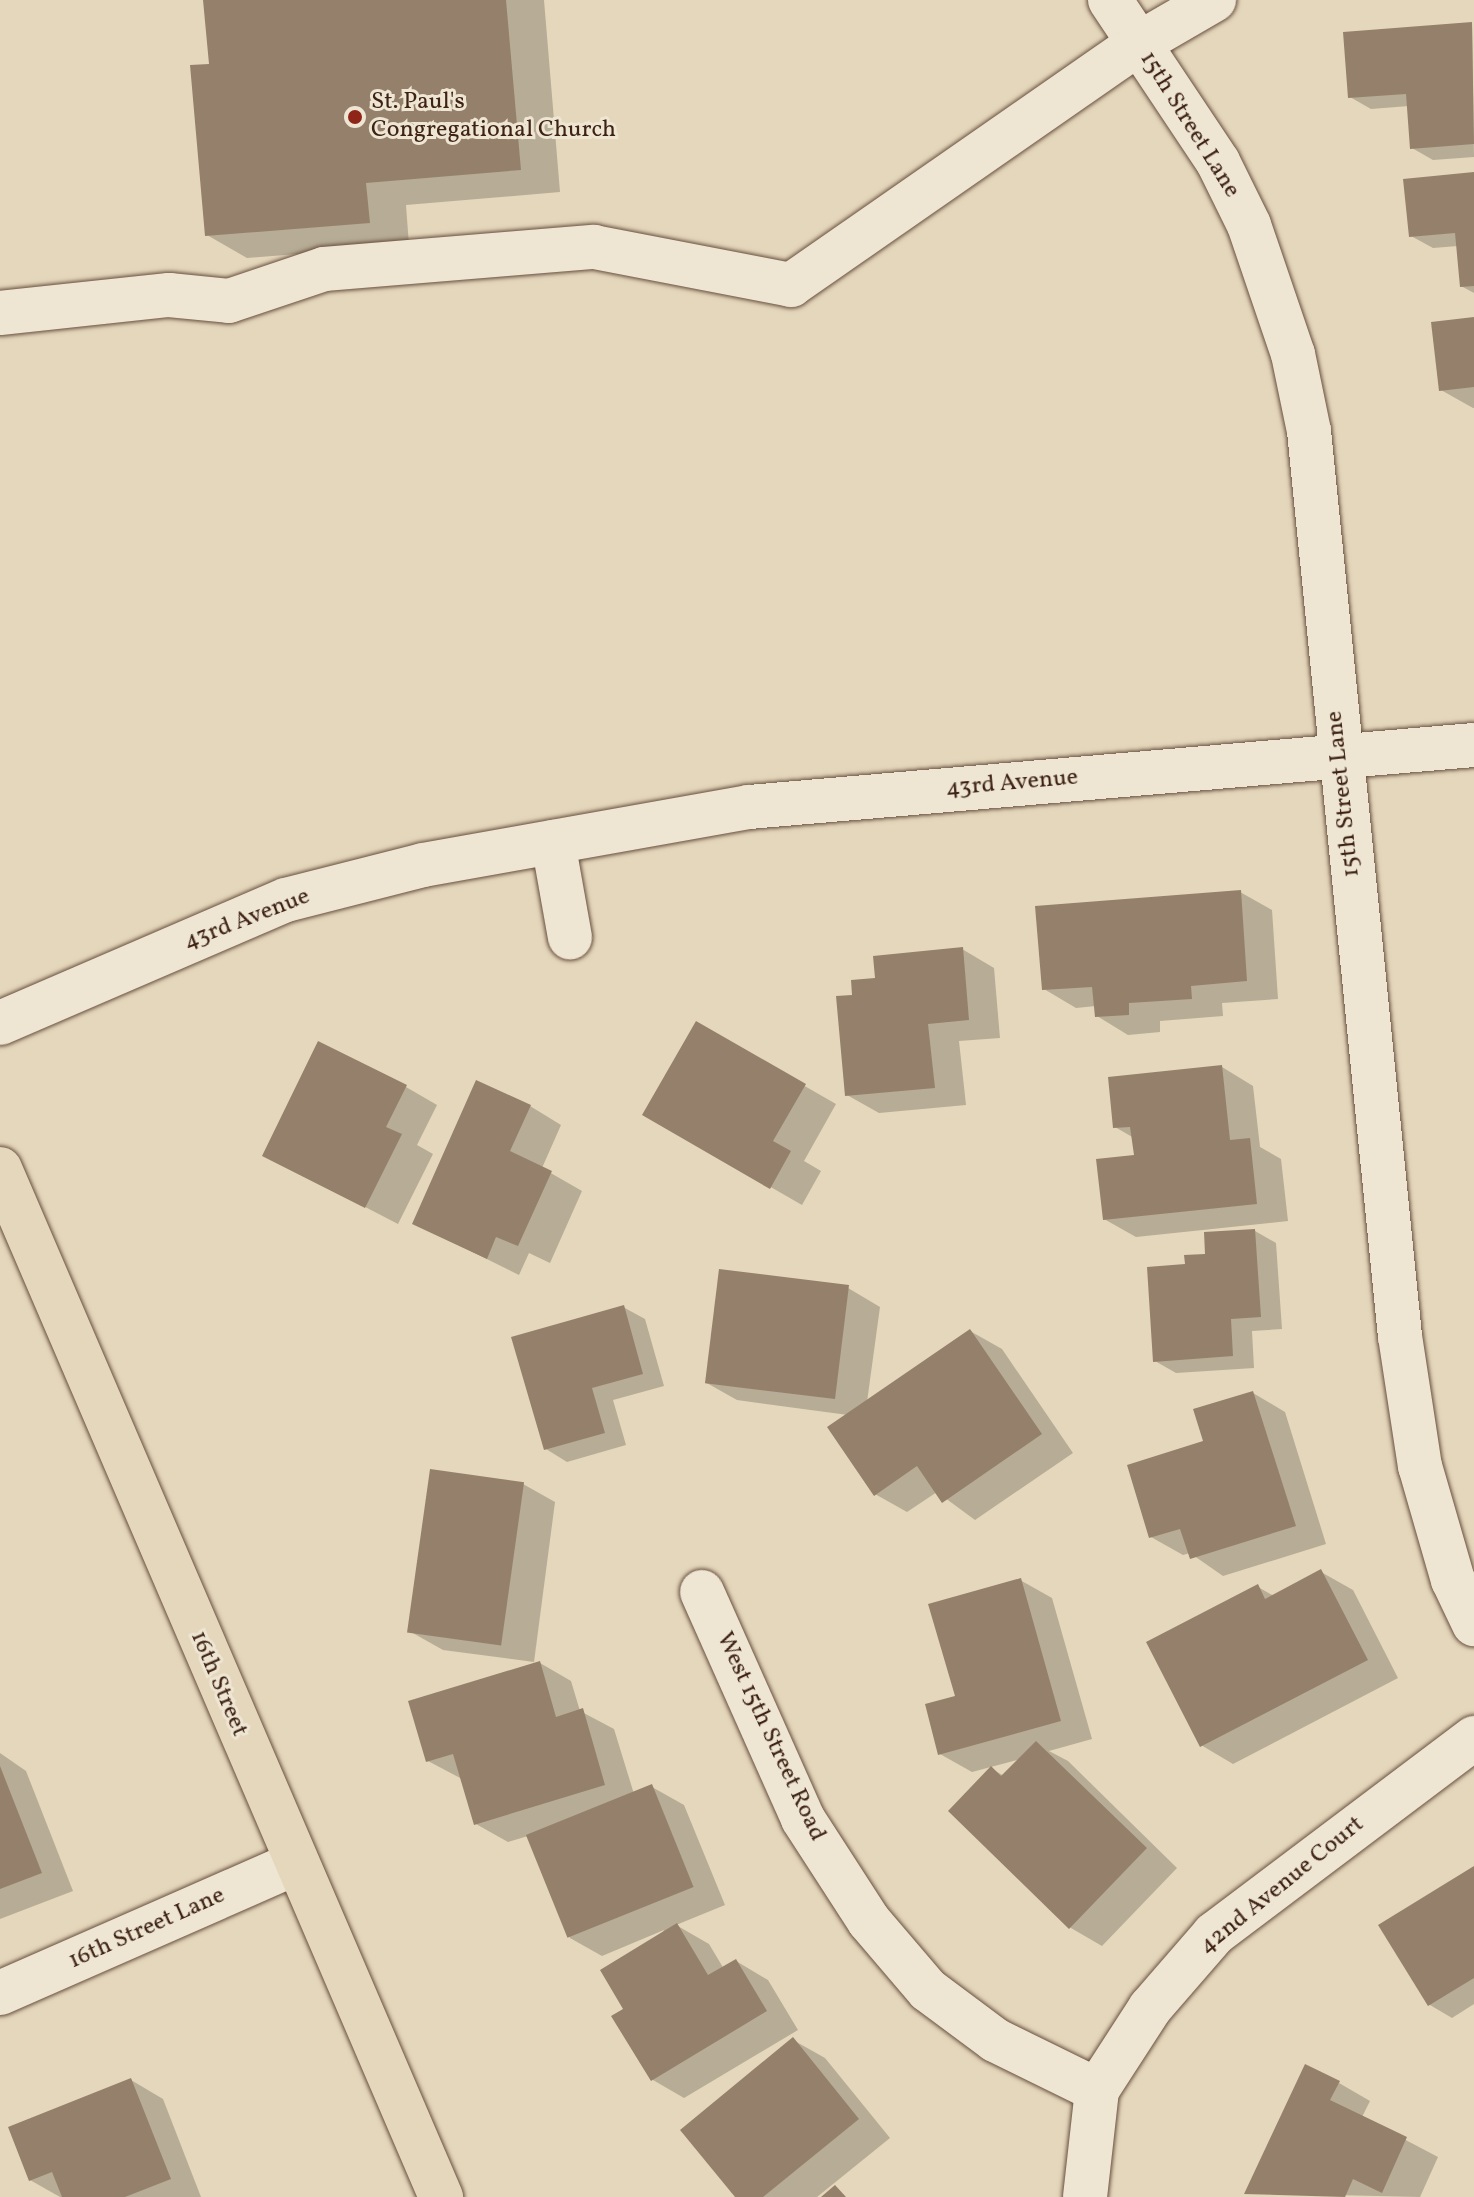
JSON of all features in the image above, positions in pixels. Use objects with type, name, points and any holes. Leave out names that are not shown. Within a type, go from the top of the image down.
[{"type":"main road","name":"16th Street","points":[[0,1169],[294,1864],[441,2197]]},
{"type":"street","name":"15th Street Lane","points":[[1110,0],[1218,162],[1243,213],[1293,354],[1309,431],[1400,1336],[1420,1466],[1453,1580],[1474,1624]]},
{"type":"street","points":[[0,313],[169,295],[229,301],[324,269],[594,247],[791,285],[1138,44],[1214,0]]},
{"type":"street","name":"43rd Avenue","points":[[0,1023],[286,900],[423,865],[749,807],[1474,745]]},
{"type":"street","points":[[553,842],[570,937]]},
{"type":"street","name":"West 15th Street Road","points":[[702,1592],[803,1819],[869,1921],[928,1990],[983,2032],[1097,2090]]},
{"type":"street","name":"42nd Avenue Court","points":[[1085,2197],[1097,2090],[1150,2008],[1214,1934],[1474,1738]]},
{"type":"street","name":"16th Street Lane","points":[[0,1993],[294,1864]]},
{"type":"building","name":"St. Paul's Congregational Church","points":[[203,0],[506,0],[521,170],[366,183],[370,223],[205,236],[190,65],[209,64]]},
{"type":"building","points":[[1472,22],[1474,144],[1410,149],[1406,94],[1348,98],[1343,32]]},
{"type":"building","points":[[1474,172],[1474,286],[1460,287],[1455,233],[1409,237],[1403,179]]},
{"type":"building","points":[[1474,317],[1474,387],[1439,391],[1431,322]]},
{"type":"building","points":[[1241,890],[1247,981],[1191,986],[1192,999],[1129,1003],[1129,1015],[1095,1017],[1092,987],[1042,990],[1035,906]]},
{"type":"building","points":[[963,947],[969,1020],[928,1024],[935,1088],[845,1096],[836,996],[852,995],[851,980],[875,978],[873,956]]},
{"type":"building","points":[[696,1021],[806,1084],[773,1141],[791,1151],[770,1189],[642,1115]]},
{"type":"building","points":[[318,1041],[407,1085],[386,1127],[402,1134],[365,1208],[262,1156]]},
{"type":"building","points":[[1222,1065],[1230,1140],[1250,1138],[1257,1204],[1103,1220],[1096,1159],[1134,1155],[1130,1127],[1113,1128],[1108,1077]]},
{"type":"building","points":[[476,1080],[531,1105],[510,1151],[552,1171],[518,1246],[496,1237],[487,1259],[412,1224]]},
{"type":"building","points":[[1255,1229],[1261,1317],[1231,1319],[1233,1356],[1153,1362],[1147,1267],[1185,1264],[1184,1255],[1205,1254],[1204,1232]]},
{"type":"building","points":[[719,1269],[849,1285],[835,1399],[705,1383]]},
{"type":"building","points":[[624,1305],[643,1374],[592,1388],[605,1433],[544,1450],[511,1337]]},
{"type":"building","points":[[970,1329],[1042,1434],[942,1503],[917,1466],[874,1496],[827,1427]]},
{"type":"building","points":[[1253,1391],[1296,1526],[1190,1559],[1180,1529],[1149,1538],[1127,1465],[1203,1441],[1193,1409]]},
{"type":"building","points":[[430,1469],[524,1482],[501,1646],[407,1632]]},
{"type":"building","points":[[1321,1569],[1368,1660],[1200,1747],[1146,1642],[1258,1584],[1265,1599]]},
{"type":"building","points":[[1021,1578],[1061,1721],[938,1755],[925,1704],[955,1696],[928,1604]]},
{"type":"building","points":[[540,1661],[556,1717],[583,1708],[605,1785],[474,1825],[453,1754],[426,1762],[408,1701]]},
{"type":"building","points":[[1036,1741],[1147,1848],[1069,1929],[948,1811],[991,1766],[1001,1776]]},
{"type":"building","points":[[0,1766],[42,1873],[0,1889]]},
{"type":"building","points":[[652,1784],[694,1887],[567,1938],[526,1835]]},
{"type":"building","points":[[1474,1866],[1474,1978],[1428,2006],[1378,1925]]},
{"type":"building","points":[[677,1923],[708,1975],[736,1959],[767,2011],[651,2081],[611,2016],[623,2009],[600,1970]]},
{"type":"building","points":[[793,2037],[859,2119],[763,2197],[735,2197],[680,2130]]},
{"type":"building","points":[[1305,2064],[1340,2081],[1330,2100],[1407,2137],[1382,2193],[1353,2179],[1345,2197],[1244,2194]]},
{"type":"building","points":[[131,2078],[171,2179],[125,2197],[62,2197],[52,2172],[29,2181],[8,2127]]},
{"type":"building","points":[[835,2185],[846,2197],[821,2197]]},
{"type":"place","name":"St. Paul's Congregational Church","points":[[355,117]]}]
